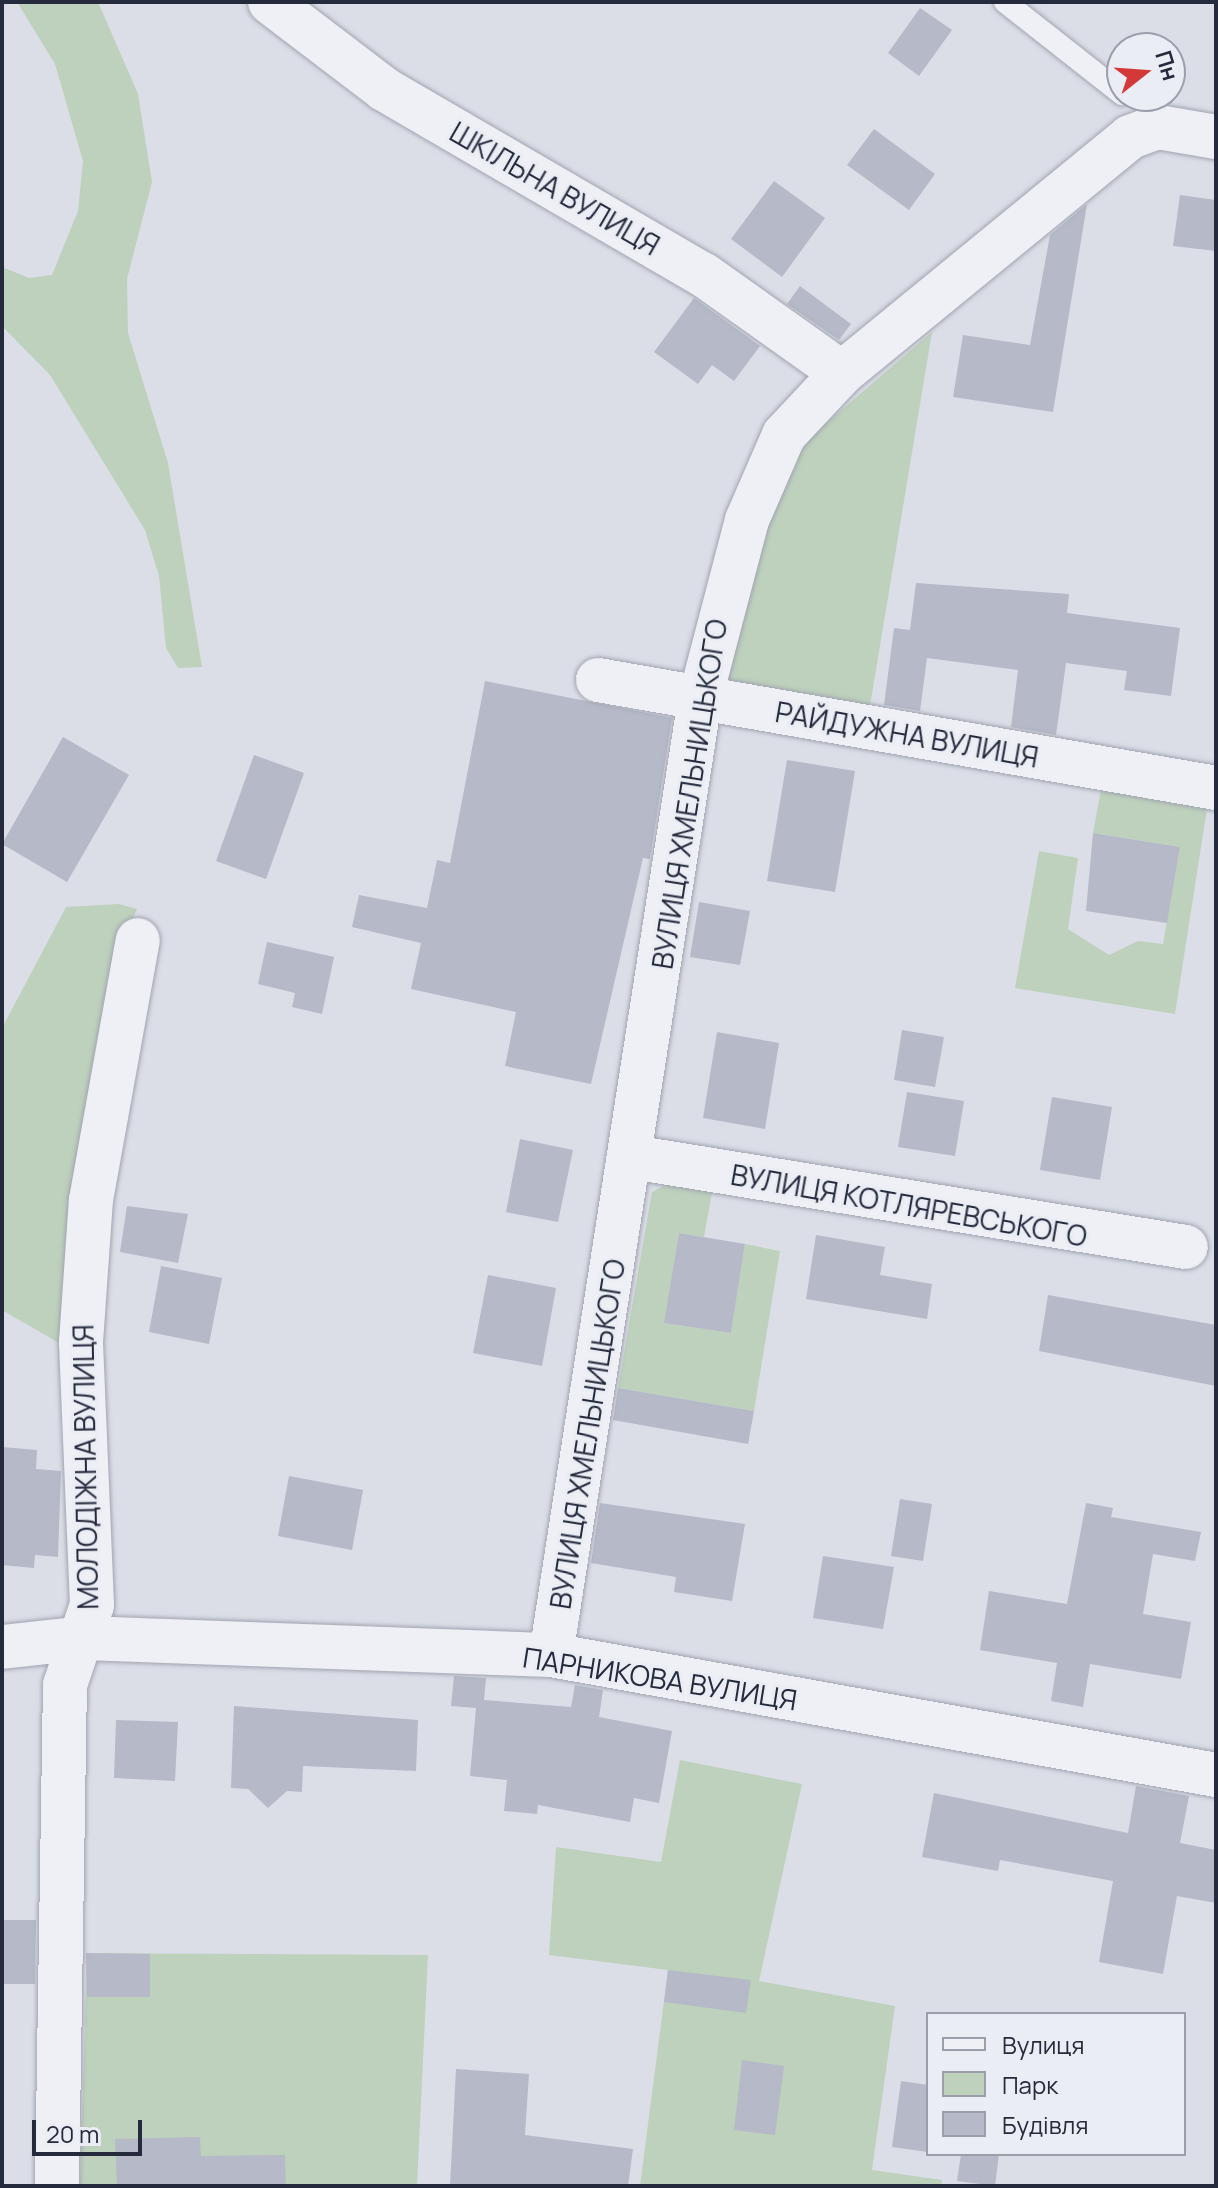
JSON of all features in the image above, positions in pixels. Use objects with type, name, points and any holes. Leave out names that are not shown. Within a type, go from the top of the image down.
[{"type":"street","name":"ШКІЛЬНА ВУЛИЦЯ","points":[[270,2],[384,89],[704,275],[842,373]]},
{"type":"street","name":"ВУЛИЦЯ ХМЕЛЬНИЦЬКОГО","points":[[551,1655],[632,1157],[700,699],[753,506],[784,435],[842,373],[1130,137],[1158,127]]},
{"type":"street","points":[[1158,127],[1216,137]]},
{"type":"street","name":"РАЙДУЖНА ВУЛИЦЯ","points":[[598,680],[1216,788]]},
{"type":"street","name":"МОЛОДІЖНА ВУЛИЦЯ","points":[[57,2186],[65,1685],[84,1638],[92,1605],[81,1342],[91,1200],[138,940]]},
{"type":"street","name":"ВУЛИЦЯ КОТЛЯРЕВСЬКОГО","points":[[632,1157],[1186,1247]]},
{"type":"street","name":"ПАРНИКОВА ВУЛИЦЯ","points":[[2,1647],[84,1638],[551,1655],[1216,1775]]},
{"type":"lane","points":[[1005,2],[1106,82]]},
{"type":"lane","points":[[1142,112],[1158,127]]},
{"type":"green space","points":[[17,2],[98,2],[138,94],[152,182],[127,279],[128,333],[168,463],[202,667],[178,668],[166,648],[159,576],[145,530],[50,375],[2,326],[2,267],[29,278],[52,275],[78,211],[83,161],[55,64]]},
{"type":"green space","points":[[932,332],[869,712],[731,688],[723,674],[762,528],[800,446]]},
{"type":"green space","points":[[1102,784],[1208,802],[1175,1014],[1015,988],[1039,851],[1078,858],[1068,929],[1109,955],[1138,941],[1163,944],[1180,847],[1093,833]]},
{"type":"green space","points":[[119,904],[137,909],[125,938],[75,1368],[59,1343],[2,1310],[2,1028],[66,907]]},
{"type":"green space","points":[[674,1180],[713,1187],[704,1237],[679,1233],[665,1323],[731,1333],[745,1244],[780,1251],[754,1411],[618,1388],[652,1192]]},
{"type":"green space","points":[[680,1760],[802,1784],[759,1981],[895,2006],[872,2170],[942,2180],[941,2186],[640,2186],[668,1970],[549,1955],[556,1847],[661,1862]]},
{"type":"green space","points":[[87,1953],[428,1955],[417,2186],[80,2186]]},
{"type":"building","points":[[920,8],[952,30],[919,76],[888,53]]},
{"type":"building","points":[[874,129],[935,174],[909,210],[847,165]]},
{"type":"building","points":[[774,181],[825,218],[782,277],[731,239]]},
{"type":"building","points":[[1180,195],[1216,200],[1216,251],[1173,246]]},
{"type":"building","points":[[1087,204],[1053,412],[953,397],[963,335],[1030,345],[1050,235]]},
{"type":"building","points":[[800,286],[851,324],[839,340],[787,304]]},
{"type":"building","points":[[694,298],[760,346],[734,381],[712,365],[698,384],[654,352]]},
{"type":"building","points":[[916,583],[1069,594],[1067,613],[1180,628],[1171,696],[1124,690],[1127,671],[1066,663],[1056,735],[1011,727],[1018,670],[927,658],[920,711],[884,705],[894,628],[910,630]]},
{"type":"building","points":[[485,681],[672,718],[650,859],[643,858],[591,1084],[505,1066],[516,1012],[411,989],[421,943],[352,927],[359,895],[427,908],[437,860],[450,863]]},
{"type":"building","points":[[63,737],[129,775],[67,882],[2,844]]},
{"type":"building","points":[[254,755],[304,773],[266,879],[216,861]]},
{"type":"building","points":[[787,760],[855,771],[835,892],[767,881]]},
{"type":"building","points":[[1093,833],[1180,847],[1167,923],[1086,911]]},
{"type":"building","points":[[699,902],[750,911],[740,965],[690,957]]},
{"type":"building","points":[[267,942],[334,957],[322,1014],[292,1007],[295,993],[258,984]]},
{"type":"building","points":[[902,1030],[944,1037],[935,1087],[894,1080]]},
{"type":"building","points":[[717,1032],[779,1043],[765,1129],[703,1118]]},
{"type":"building","points":[[907,1092],[964,1101],[955,1156],[898,1147]]},
{"type":"building","points":[[1052,1097],[1112,1107],[1100,1180],[1040,1170]]},
{"type":"building","points":[[520,1139],[573,1150],[558,1222],[506,1212]]},
{"type":"building","points":[[127,1206],[188,1214],[178,1263],[120,1252]]},
{"type":"building","points":[[679,1233],[745,1244],[731,1333],[664,1323]]},
{"type":"building","points":[[816,1235],[885,1247],[880,1275],[932,1284],[927,1319],[806,1299]]},
{"type":"building","points":[[161,1266],[222,1278],[209,1344],[149,1332]]},
{"type":"building","points":[[488,1275],[556,1288],[542,1366],[473,1353]]},
{"type":"building","points":[[1048,1295],[1216,1325],[1216,1386],[1039,1351]]},
{"type":"building","points":[[618,1388],[754,1411],[748,1444],[613,1420]]},
{"type":"building","points":[[2,1447],[37,1450],[36,1469],[61,1471],[58,1557],[35,1555],[34,1568],[2,1565]]},
{"type":"building","points":[[289,1476],[363,1490],[352,1550],[278,1536]]},
{"type":"building","points":[[900,1499],[932,1504],[923,1561],[891,1556]]},
{"type":"building","points":[[600,1503],[745,1524],[732,1601],[674,1592],[676,1577],[591,1563]]},
{"type":"building","points":[[1086,1503],[1113,1508],[1111,1517],[1201,1532],[1195,1561],[1153,1554],[1143,1614],[1191,1622],[1181,1679],[1090,1664],[1083,1707],[1051,1701],[1057,1663],[980,1650],[989,1591],[1067,1604]]},
{"type":"building","points":[[823,1556],[894,1567],[883,1629],[813,1618]]},
{"type":"building","points":[[454,1676],[486,1678],[484,1700],[571,1707],[575,1685],[603,1690],[599,1717],[672,1731],[659,1803],[634,1798],[630,1822],[538,1805],[537,1814],[504,1811],[507,1780],[470,1776],[476,1708],[451,1706]]},
{"type":"building","points":[[234,1706],[418,1720],[416,1771],[303,1766],[302,1792],[287,1791],[268,1808],[248,1789],[231,1788]]},
{"type":"building","points":[[116,1720],[178,1722],[175,1781],[114,1778]]},
{"type":"building","points":[[1136,1786],[1189,1796],[1180,1843],[1216,1850],[1216,1903],[1177,1896],[1163,1974],[1099,1962],[1113,1881],[1000,1860],[998,1871],[922,1857],[934,1793],[1128,1833]]},
{"type":"building","points":[[2,1920],[36,1920],[35,1984],[2,1984]]},
{"type":"building","points":[[86,1953],[150,1954],[150,1997],[87,1997]]},
{"type":"building","points":[[668,1970],[751,1980],[746,2013],[664,2002]]},
{"type":"building","points":[[742,2060],[784,2066],[775,2135],[734,2130]]},
{"type":"building","points":[[456,2069],[529,2074],[525,2135],[633,2149],[628,2186],[450,2186]]},
{"type":"building","points":[[901,2081],[926,2085],[926,2152],[892,2147]]},
{"type":"building","points":[[200,2137],[201,2156],[285,2155],[286,2186],[117,2186],[115,2139]]},
{"type":"building","points":[[961,2156],[999,2156],[995,2186],[957,2181]]}]
